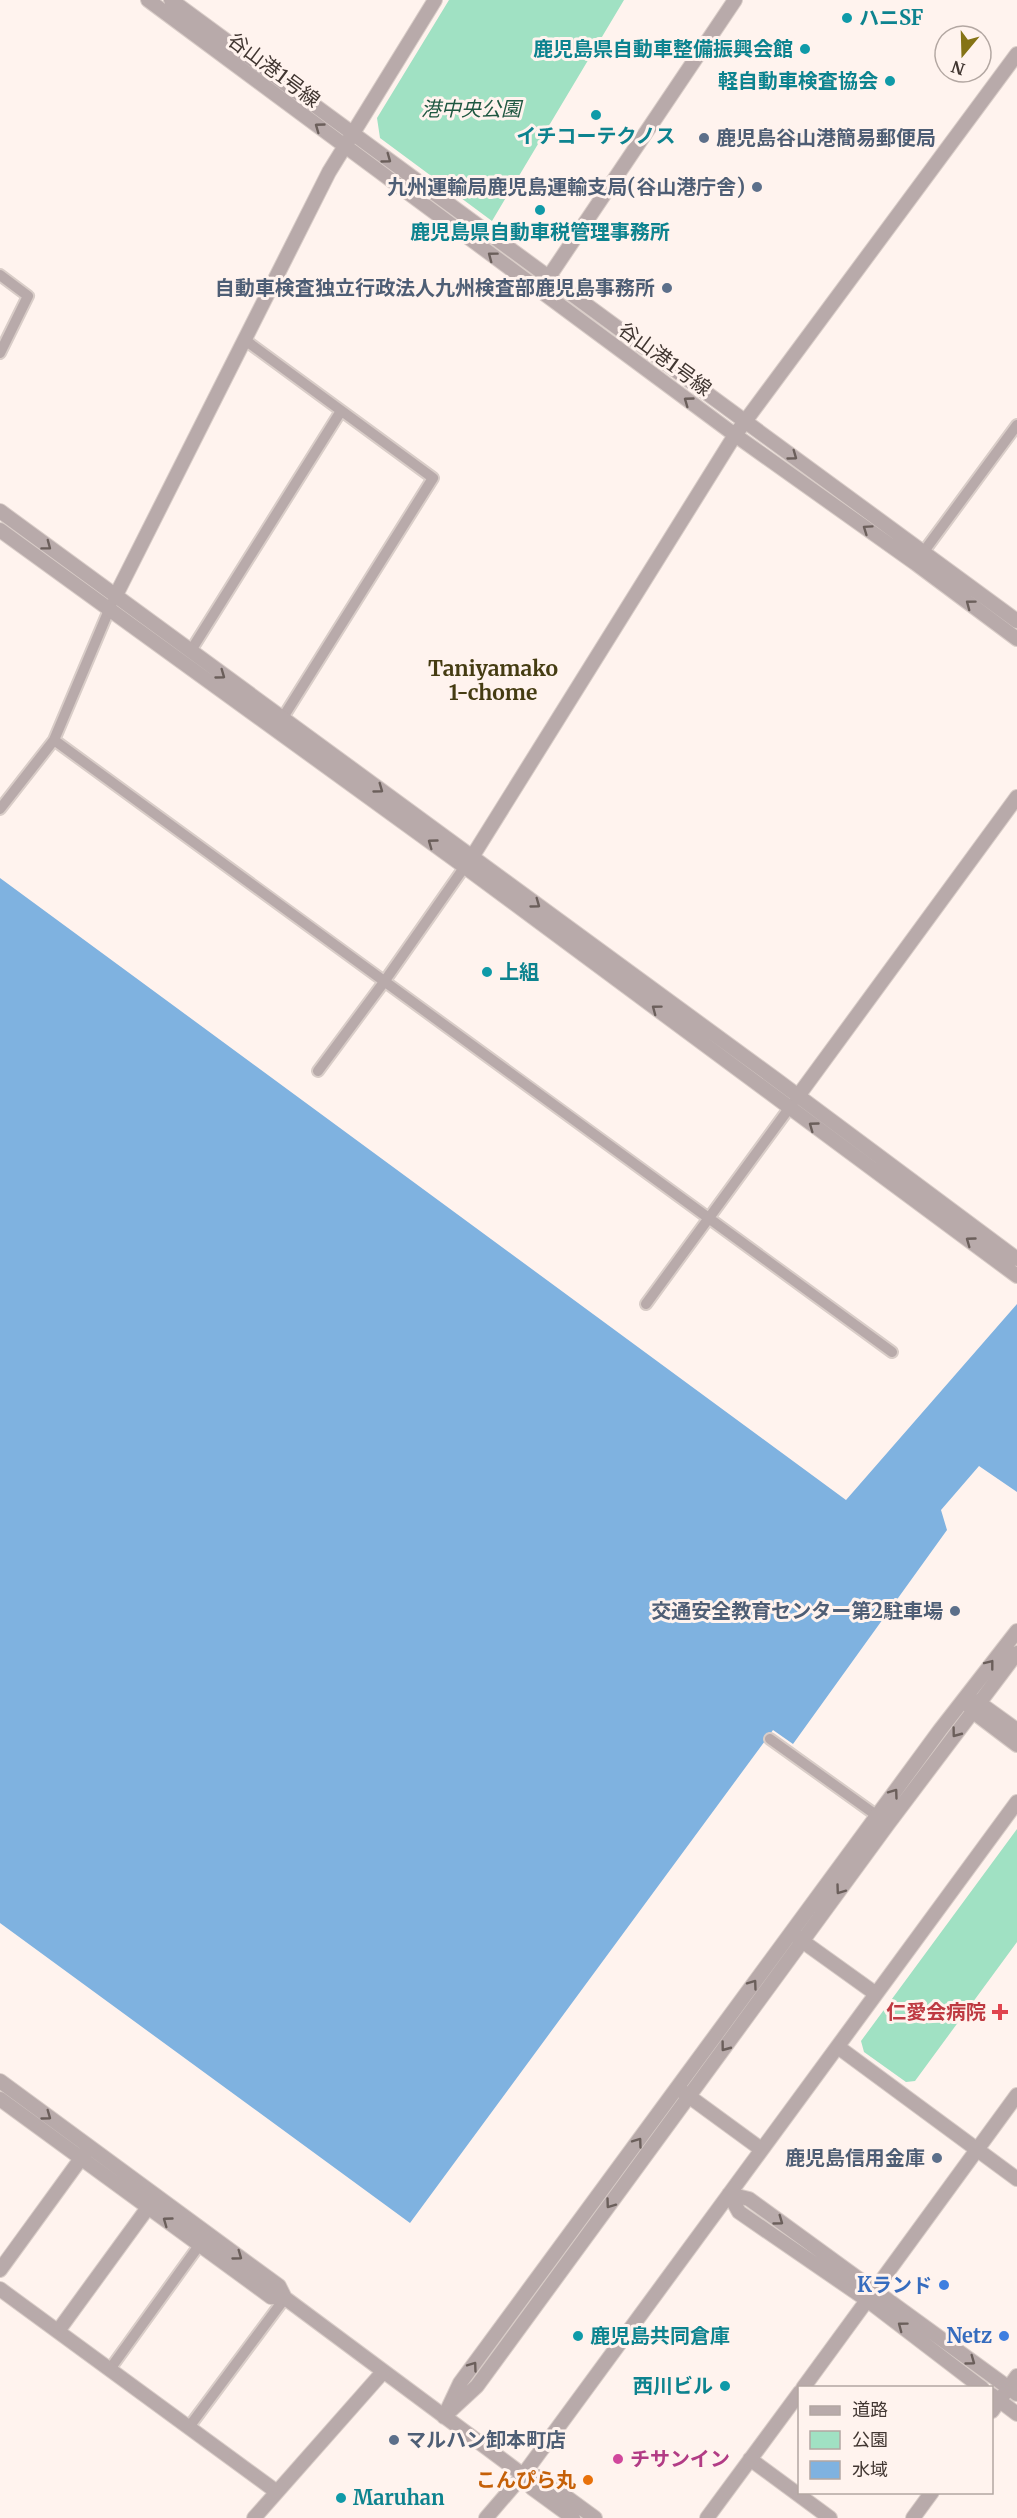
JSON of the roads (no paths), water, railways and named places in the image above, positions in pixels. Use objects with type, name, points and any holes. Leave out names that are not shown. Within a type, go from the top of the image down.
[{"type":"street","name":"谷山港1号線","points":[[171,0],[539,291],[735,435],[1017,621]]},
{"type":"street","points":[[0,810],[54,740],[108,610],[329,172],[435,0]]},
{"type":"street","points":[[539,291],[735,0]]},
{"type":"street","name":"谷山港1号線","points":[[154,2],[349,140],[549,277],[746,422],[920,557],[1017,639]]},
{"type":"street","points":[[318,1071],[468,862],[735,435],[1017,54]]},
{"type":"street","points":[[0,275],[28,296],[0,353]]},
{"type":"street","points":[[245,340],[433,478],[282,719]]},
{"type":"street","points":[[190,652],[341,411]]},
{"type":"street","points":[[920,557],[1017,425]]},
{"type":"street","points":[[0,511],[282,719],[789,1108],[1017,1276]]},
{"type":"street","points":[[0,530],[108,610],[798,1096],[1017,1260]]},
{"type":"street","points":[[54,740],[892,1352]]},
{"type":"street","points":[[646,1304],[1017,797]]},
{"type":"street","points":[[972,1704],[1017,1631]]},
{"type":"street","points":[[444,2417],[477,2386],[683,2092],[791,1933],[883,1820],[972,1704],[1017,1653]]},
{"type":"street","points":[[972,1704],[1017,1730]]},
{"type":"street","points":[[972,1704],[1017,1745]]},
{"type":"street","points":[[770,1739],[883,1820]]},
{"type":"street","points":[[486,2518],[523,2475],[1017,1802]]},
{"type":"street","points":[[683,2092],[803,1942],[883,1820]]},
{"type":"street","points":[[791,1933],[876,1994]]},
{"type":"street","points":[[838,2047],[1017,2179]]},
{"type":"street","points":[[0,2082],[85,2152],[152,2202],[203,2239],[279,2286],[285,2298],[523,2475],[532,2488],[573,2518]]},
{"type":"street","points":[[683,2092],[761,2149]]},
{"type":"street","points":[[804,2386],[1017,2095]]},
{"type":"street","points":[[0,2099],[85,2152]]},
{"type":"street","points":[[0,2270],[85,2152]]},
{"type":"street","points":[[729,2194],[739,2212],[1014,2386],[994,2402],[1017,2414]]},
{"type":"street","points":[[58,2331],[152,2202]]},
{"type":"street","points":[[110,2369],[203,2239]]},
{"type":"street","points":[[0,2289],[277,2492]]},
{"type":"street","points":[[871,2295],[980,2386]]},
{"type":"street","points":[[189,2427],[285,2298]]},
{"type":"street","points":[[254,2518],[382,2372]]},
{"type":"street","points":[[707,2518],[798,2395]]},
{"type":"street","points":[[750,2459],[830,2518]]},
{"type":"street","points":[[523,2475],[539,2477],[595,2518]]},
{"type":"street","points":[[913,2518],[931,2494]]},
{"type":"water","points":[[0,878],[846,1500],[1017,1304],[1017,1492],[979,1466],[941,1510],[947,1530],[793,1744],[773,1730],[410,2223],[0,1923]]},
{"type":"place","name":"ハニSF","points":[[847,18]]},
{"type":"place","name":"鹿児島県自動車整備振興会館","points":[[805,49]]},
{"type":"place","name":"軽自動車検査協会","points":[[890,81]]},
{"type":"place","name":"イチコーテクノス","points":[[596,115]]},
{"type":"place","name":"鹿児島谷山港簡易郵便局","points":[[704,138]]},
{"type":"place","name":"九州運輸局鹿児島運輸支局(谷山港庁舎)","points":[[757,187]]},
{"type":"place","name":"鹿児島県自動車税管理事務所","points":[[540,210]]},
{"type":"place","name":"自動車検査独立行政法人九州検査部鹿児島事務所","points":[[667,288]]},
{"type":"place","name":"上組","points":[[487,972]]},
{"type":"place","name":"交通安全教育センター第2駐車場","points":[[955,1611]]},
{"type":"place","name":"仁愛会病院","points":[[1000,2012]]},
{"type":"place","name":"鹿児島信用金庫","points":[[937,2158]]},
{"type":"place","name":"Kランド","points":[[944,2285]]},
{"type":"place","name":"鹿児島共同倉庫","points":[[578,2336]]},
{"type":"place","name":"Netz","points":[[1004,2336]]},
{"type":"place","name":"西川ビル","points":[[725,2386]]},
{"type":"place","name":"マルハン卸本町店","points":[[394,2440]]},
{"type":"place","name":"チサンイン","points":[[618,2459]]},
{"type":"place","name":"こんぴら丸","points":[[588,2480]]},
{"type":"place","name":"Maruhan","points":[[341,2498]]},
{"type":"district","name":"Taniyamako 1-chome","points":[[493,681]]},
{"type":"park label","name":"港中央公園","points":[[471,109]]}]
